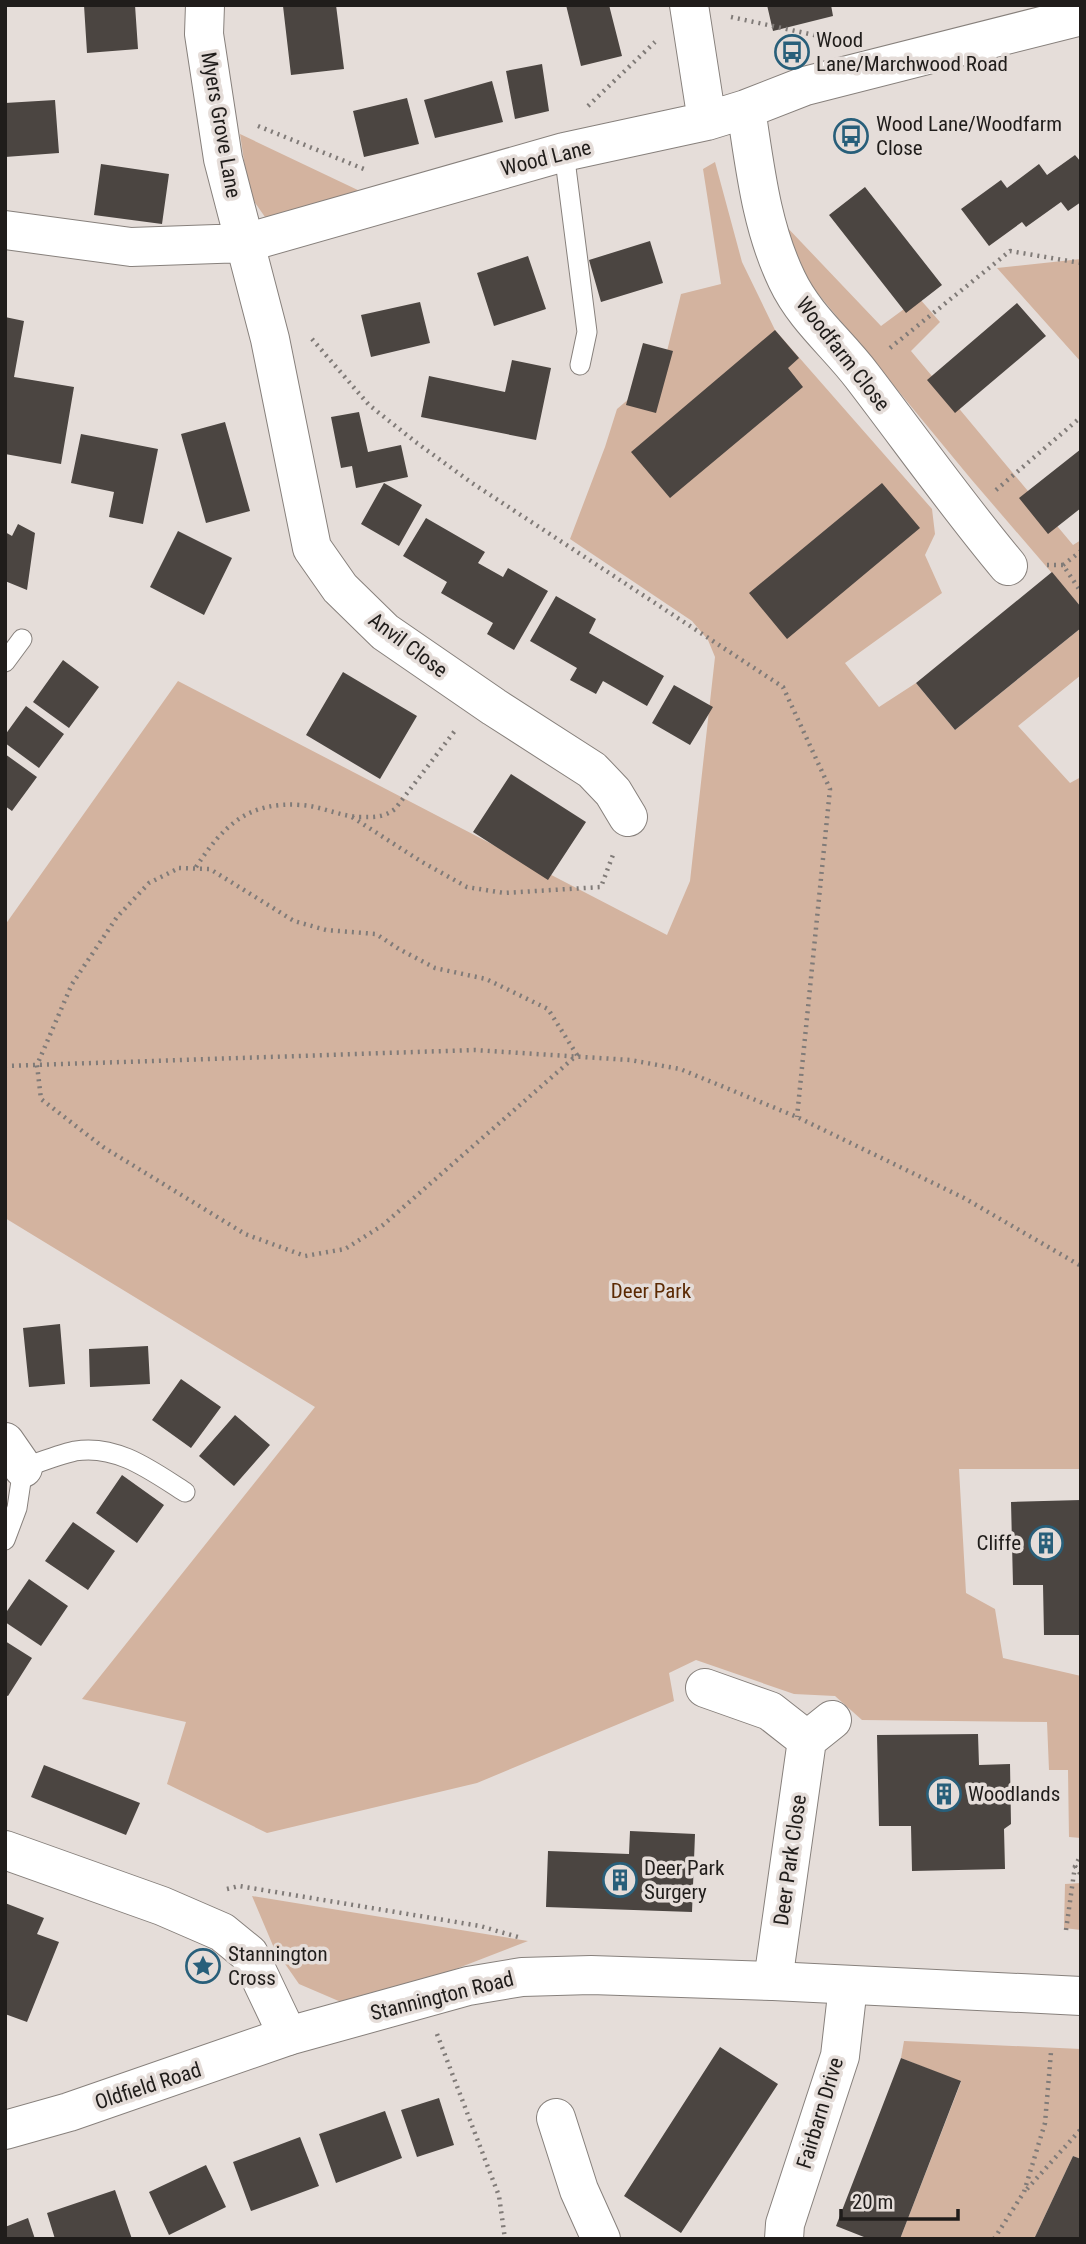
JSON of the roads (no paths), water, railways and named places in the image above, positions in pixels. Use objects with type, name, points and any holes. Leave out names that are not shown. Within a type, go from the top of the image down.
[{"type":"street","name":"Myers Grove Lane","points":[[205,5],[205,34],[223,159],[245,243]]},
{"type":"street","points":[[689,5],[707,121]]},
{"type":"street","name":"Wood Lane","points":[[5,230],[131,247],[245,243],[564,152],[707,121],[805,86],[1081,16]]},
{"type":"street","name":"Woodfarm Close","points":[[746,109],[765,221],[787,280],[808,315],[860,373],[965,515],[1009,566]]},
{"type":"street","name":"Anvil Close","points":[[245,243],[272,352],[312,548],[340,589],[385,632],[480,698],[592,769],[613,792],[628,817]]},
{"type":"street","name":"Deer Park Close","points":[[705,1688],[820,1730],[772,1981]]},
{"type":"street","points":[[5,1850],[162,1906],[222,1931],[249,1954],[289,2036]]},
{"type":"street","name":"Stannington Road","points":[[289,2036],[468,1986],[523,1977],[591,1975],[772,1981],[1081,1996]]},
{"type":"street","name":"Fairbarn Drive","points":[[784,2239],[785,2224],[840,2056],[848,1986]]},
{"type":"street","name":"Oldfield Road","points":[[5,2130],[69,2112],[289,2036]]},
{"type":"street","points":[[556,2118],[579,2190],[601,2239]]},
{"type":"lane","points":[[564,152],[587,332],[580,365]]},
{"type":"lane","points":[[5,662],[22,639]]},
{"type":"lane","points":[[5,1541],[17,1508],[14,1455],[103,1451],[134,1460],[185,1492]]},
{"type":"place","name":"Wood Lane/Marchwood Road","points":[[792,52]]},
{"type":"place","name":"Wood Lane/Woodfarm Close","points":[[851,136]]},
{"type":"place","name":"Cliffe","points":[[1046,1543]]},
{"type":"place","name":"Woodlands","points":[[944,1794]]},
{"type":"place","name":"Deer Park Surgery","points":[[620,1880]]},
{"type":"place","name":"Stannington Cross","points":[[203,1966]]},
{"type":"park label","name":"Deer Park","points":[[651,1291]]}]
